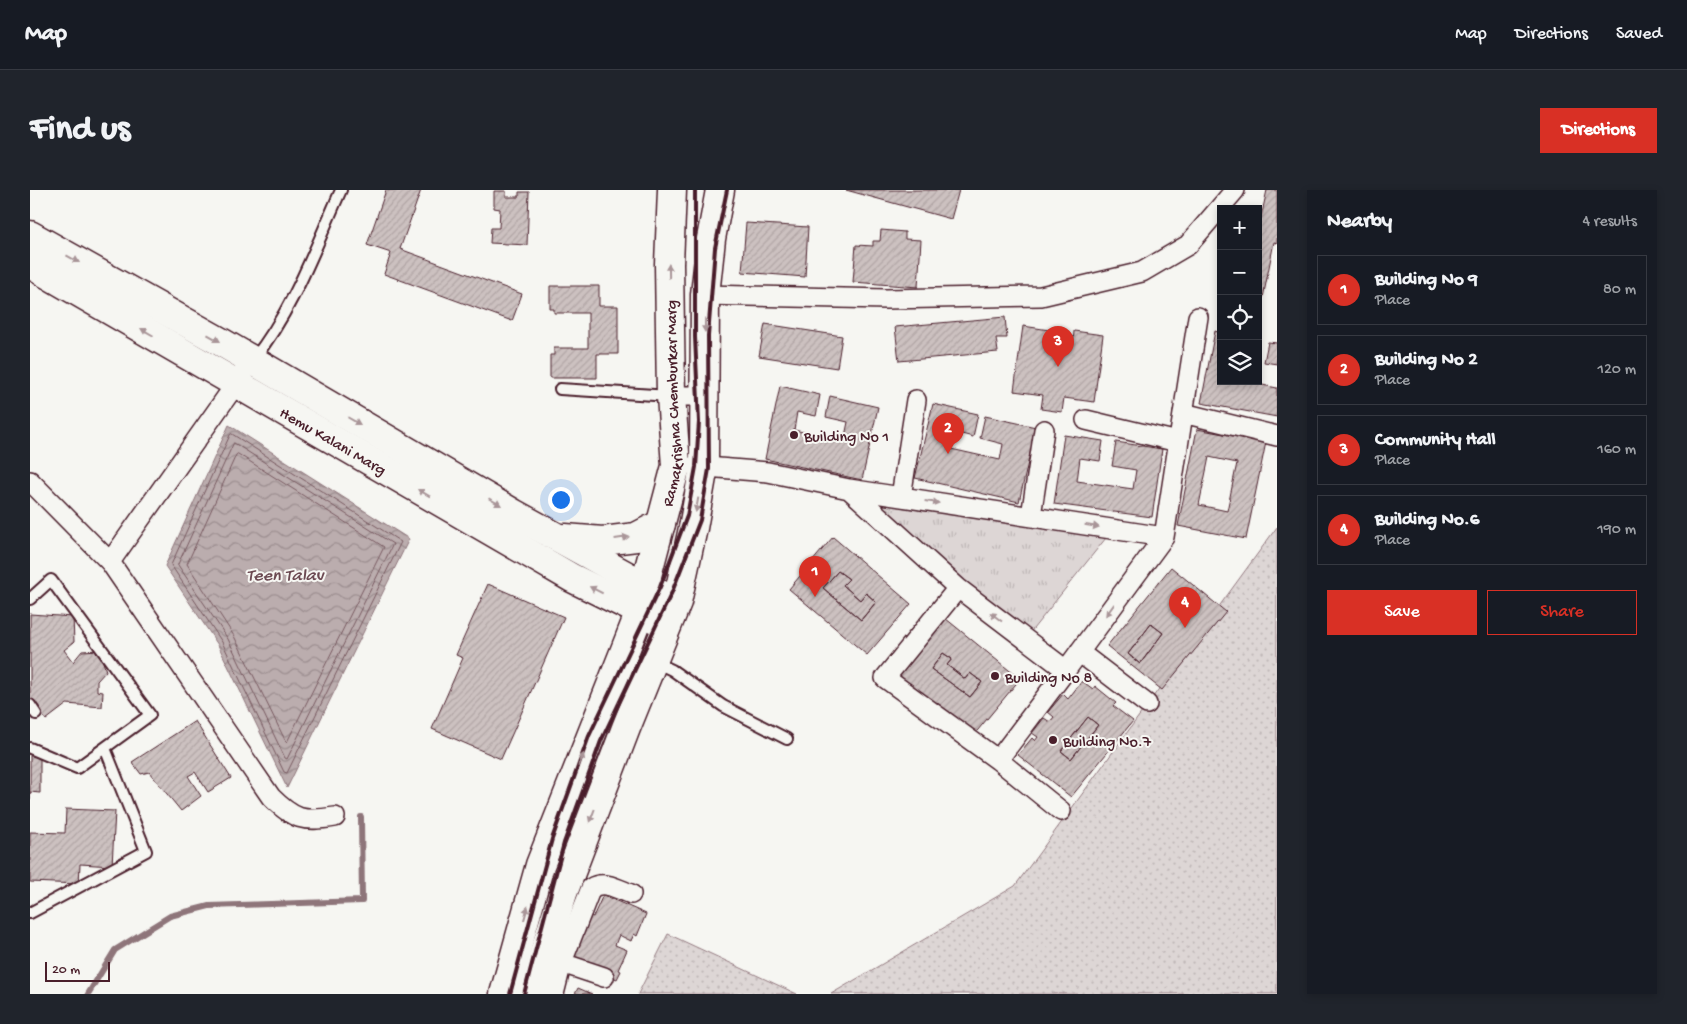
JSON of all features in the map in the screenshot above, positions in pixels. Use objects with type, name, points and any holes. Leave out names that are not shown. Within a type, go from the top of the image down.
[{"type":"main road","name":"Ramakrishna Chemburkar Marg","points":[[504,994],[540,865],[642,599],[676,466],[670,396],[670,240],[672,190]]},
{"type":"main road","name":"Ramakrishna Chemburkar Marg","points":[[531,994],[552,959],[570,875],[673,613],[704,466],[705,294],[711,240],[720,190]]},
{"type":"main road","points":[[30,235],[556,537],[642,599],[673,613]]},
{"type":"main road","points":[[670,240],[711,240]]},
{"type":"main road","name":"Hemu Kalani Marg","points":[[30,264],[572,578],[642,599]]},
{"type":"main road","points":[[556,537],[603,541],[636,537],[660,524]]},
{"type":"main road","points":[[605,697],[635,707]]},
{"type":"main road","points":[[540,865],[570,875]]},
{"type":"street","points":[[705,294],[886,299],[1041,296],[1142,272],[1188,244],[1235,190]]},
{"type":"street","points":[[998,760],[1164,537],[1198,317]]},
{"type":"street","points":[[110,562],[252,361]]},
{"type":"street","points":[[670,396],[704,396]]},
{"type":"street","points":[[901,497],[916,400]]},
{"type":"street","points":[[1183,413],[1277,436]]},
{"type":"street","points":[[1086,420],[1178,442]]},
{"type":"street","points":[[1030,516],[1044,430]]},
{"type":"street","points":[[676,466],[704,466],[768,472],[849,489],[1164,537]]},
{"type":"street","points":[[30,482],[110,562],[271,797],[283,809],[299,819],[317,820],[335,817]]},
{"type":"street","points":[[849,489],[958,588],[1066,670]]},
{"type":"street","points":[[958,588],[885,678],[998,760],[1060,811]]},
{"type":"street","points":[[1080,652],[1147,704]]},
{"type":"street","points":[[554,994],[552,959],[591,888],[597,884],[603,884],[631,894]]},
{"type":"street","points":[[516,948],[604,977]]},
{"type":"lane","points":[[252,361],[262,349],[295,294],[341,190]]},
{"type":"lane","points":[[560,390],[670,396]]},
{"type":"lane","points":[[30,598],[51,580],[150,715],[77,768],[30,748]]},
{"type":"lane","points":[[654,662],[672,670],[723,706],[787,739]]},
{"type":"lane","points":[[30,913],[146,851],[105,748]]},
{"type":"green space","points":[[846,499],[1106,538],[1025,639]]},
{"type":"green space","points":[[1277,527],[1277,994],[831,994],[1015,886]]},
{"type":"green space","points":[[668,934],[797,994],[638,994]]},
{"type":"water","name":"Teen Talav","points":[[229,425],[409,539],[287,788],[218,645],[165,566]]},
{"type":"building","points":[[386,190],[421,190],[400,249],[522,294],[512,321],[384,274],[391,253],[367,245]]},
{"type":"building","points":[[846,190],[959,190],[951,219]]},
{"type":"building","points":[[1267,190],[1277,190],[1277,243],[1274,242],[1263,298],[1262,298],[1262,213]]},
{"type":"building","points":[[494,191],[506,191],[506,197],[519,197],[519,192],[529,192],[527,245],[490,243],[491,228],[499,228],[500,209],[494,208]]},
{"type":"building","points":[[746,223],[808,227],[805,277],[742,272]]},
{"type":"building","points":[[881,230],[905,232],[905,239],[921,240],[918,287],[853,282],[856,245],[873,246],[873,241],[880,241]]},
{"type":"building","points":[[550,286],[599,286],[599,306],[618,306],[618,354],[597,354],[597,378],[550,378],[550,355],[554,355],[554,348],[588,348],[588,313],[554,313],[554,309],[550,309]]},
{"type":"building","points":[[1005,317],[1007,338],[996,338],[998,352],[899,361],[895,327]]},
{"type":"building","points":[[765,324],[842,336],[837,368],[759,356]]},
{"type":"building","points":[[1023,326],[1056,331],[1054,342],[1073,344],[1074,331],[1103,335],[1094,402],[1064,398],[1062,412],[1041,409],[1043,395],[1014,391]]},
{"type":"building","points":[[1215,331],[1217,332],[1217,385],[1262,385],[1277,388],[1277,417],[1201,403]]},
{"type":"building","points":[[1268,342],[1277,343],[1277,364],[1264,362]]},
{"type":"building","name":"Building No 1","points":[[780,386],[820,395],[816,416],[797,412],[794,430],[844,441],[848,422],[826,417],[830,396],[878,407],[862,480],[765,459]]},
{"type":"building","points":[[933,404],[978,414],[973,437],[954,432],[951,449],[1000,460],[1003,444],[980,438],[985,416],[1036,427],[1019,502],[915,478]]},
{"type":"building","points":[[1197,429],[1266,442],[1246,539],[1178,526]],"holes":[[[1209,457],[1237,463],[1227,511],[1199,505]]]},
{"type":"building","points":[[1064,435],[1103,441],[1100,461],[1080,458],[1077,481],[1133,489],[1136,470],[1112,466],[1116,442],[1162,449],[1152,517],[1054,504]]},
{"type":"building","points":[[833,537],[911,604],[867,655],[789,589]],"holes":[[[838,571],[849,579],[843,585],[860,600],[866,593],[876,602],[861,620],[823,588]]]},
{"type":"building","points":[[1171,567],[1226,612],[1162,690],[1107,646]],"holes":[[[1151,624],[1163,633],[1140,664],[1128,654]]]},
{"type":"building","points":[[838,571],[849,579],[843,585],[860,600],[866,593],[876,602],[861,620],[823,588]]},
{"type":"building","points":[[488,584],[564,617],[501,759],[432,729],[463,658],[456,655]]},
{"type":"building","points":[[30,614],[73,617],[74,642],[64,650],[73,662],[82,651],[99,650],[106,671],[97,681],[97,691],[103,692],[102,707],[67,704],[46,720],[30,698]]},
{"type":"building","name":"Building No 8","points":[[940,614],[1020,679],[973,736],[893,671]],"holes":[[[943,653],[952,659],[947,665],[965,679],[970,673],[982,682],[970,697],[931,669]]]},
{"type":"building","points":[[1151,624],[1163,633],[1140,664],[1128,654]]},
{"type":"building","points":[[943,653],[952,659],[947,665],[965,679],[970,673],[982,682],[970,697],[931,669]]},
{"type":"building","name":"Building No.7","points":[[1082,681],[1093,689],[1095,686],[1116,703],[1113,706],[1133,721],[1071,797],[1018,755],[1032,738],[1035,741],[1038,737],[1032,733],[1044,718],[1050,722],[1054,717],[1048,712],[1063,694],[1068,699]],"holes":[[[1088,717],[1098,725],[1071,759],[1061,751]]]},
{"type":"building","points":[[1088,717],[1098,725],[1071,759],[1061,751]]},
{"type":"building","points":[[195,721],[231,778],[208,792],[195,772],[188,776],[201,796],[181,811],[149,772],[141,774],[132,762]]},
{"type":"building","points":[[30,756],[40,756],[40,793],[30,792]]},
{"type":"building","points":[[66,809],[115,811],[112,866],[80,864],[79,884],[30,882],[30,832],[65,833]]},
{"type":"building","points":[[603,895],[646,914],[637,936],[634,934],[631,941],[619,935],[615,945],[627,950],[618,970],[621,971],[617,979],[567,957],[574,942],[579,945],[582,938],[577,936],[587,914],[593,917]]},
{"type":"building","points":[[578,988],[592,994],[575,994]]},
{"type":"waterway","points":[[88,994],[115,950],[170,916],[209,906],[362,901],[361,817]]},
{"type":"railway","points":[[510,994],[552,839],[589,736],[660,587],[687,516],[696,467],[699,422],[695,337],[695,190]]},
{"type":"railway","points":[[524,994],[564,843],[601,741],[672,592],[700,520],[709,469],[708,336],[715,248],[727,190]]},
{"type":"place","name":"Community Hall","points":[[1058,367]]},
{"type":"place","name":"Building No 1","points":[[794,435]]},
{"type":"place","name":"Building No 2","points":[[948,454]]},
{"type":"place","name":"Building No 9","points":[[815,597]]},
{"type":"place","name":"Building No.6","points":[[1185,628]]},
{"type":"place","name":"Building No 8","points":[[995,676]]},
{"type":"place","name":"Building No.7","points":[[1053,740]]}]
